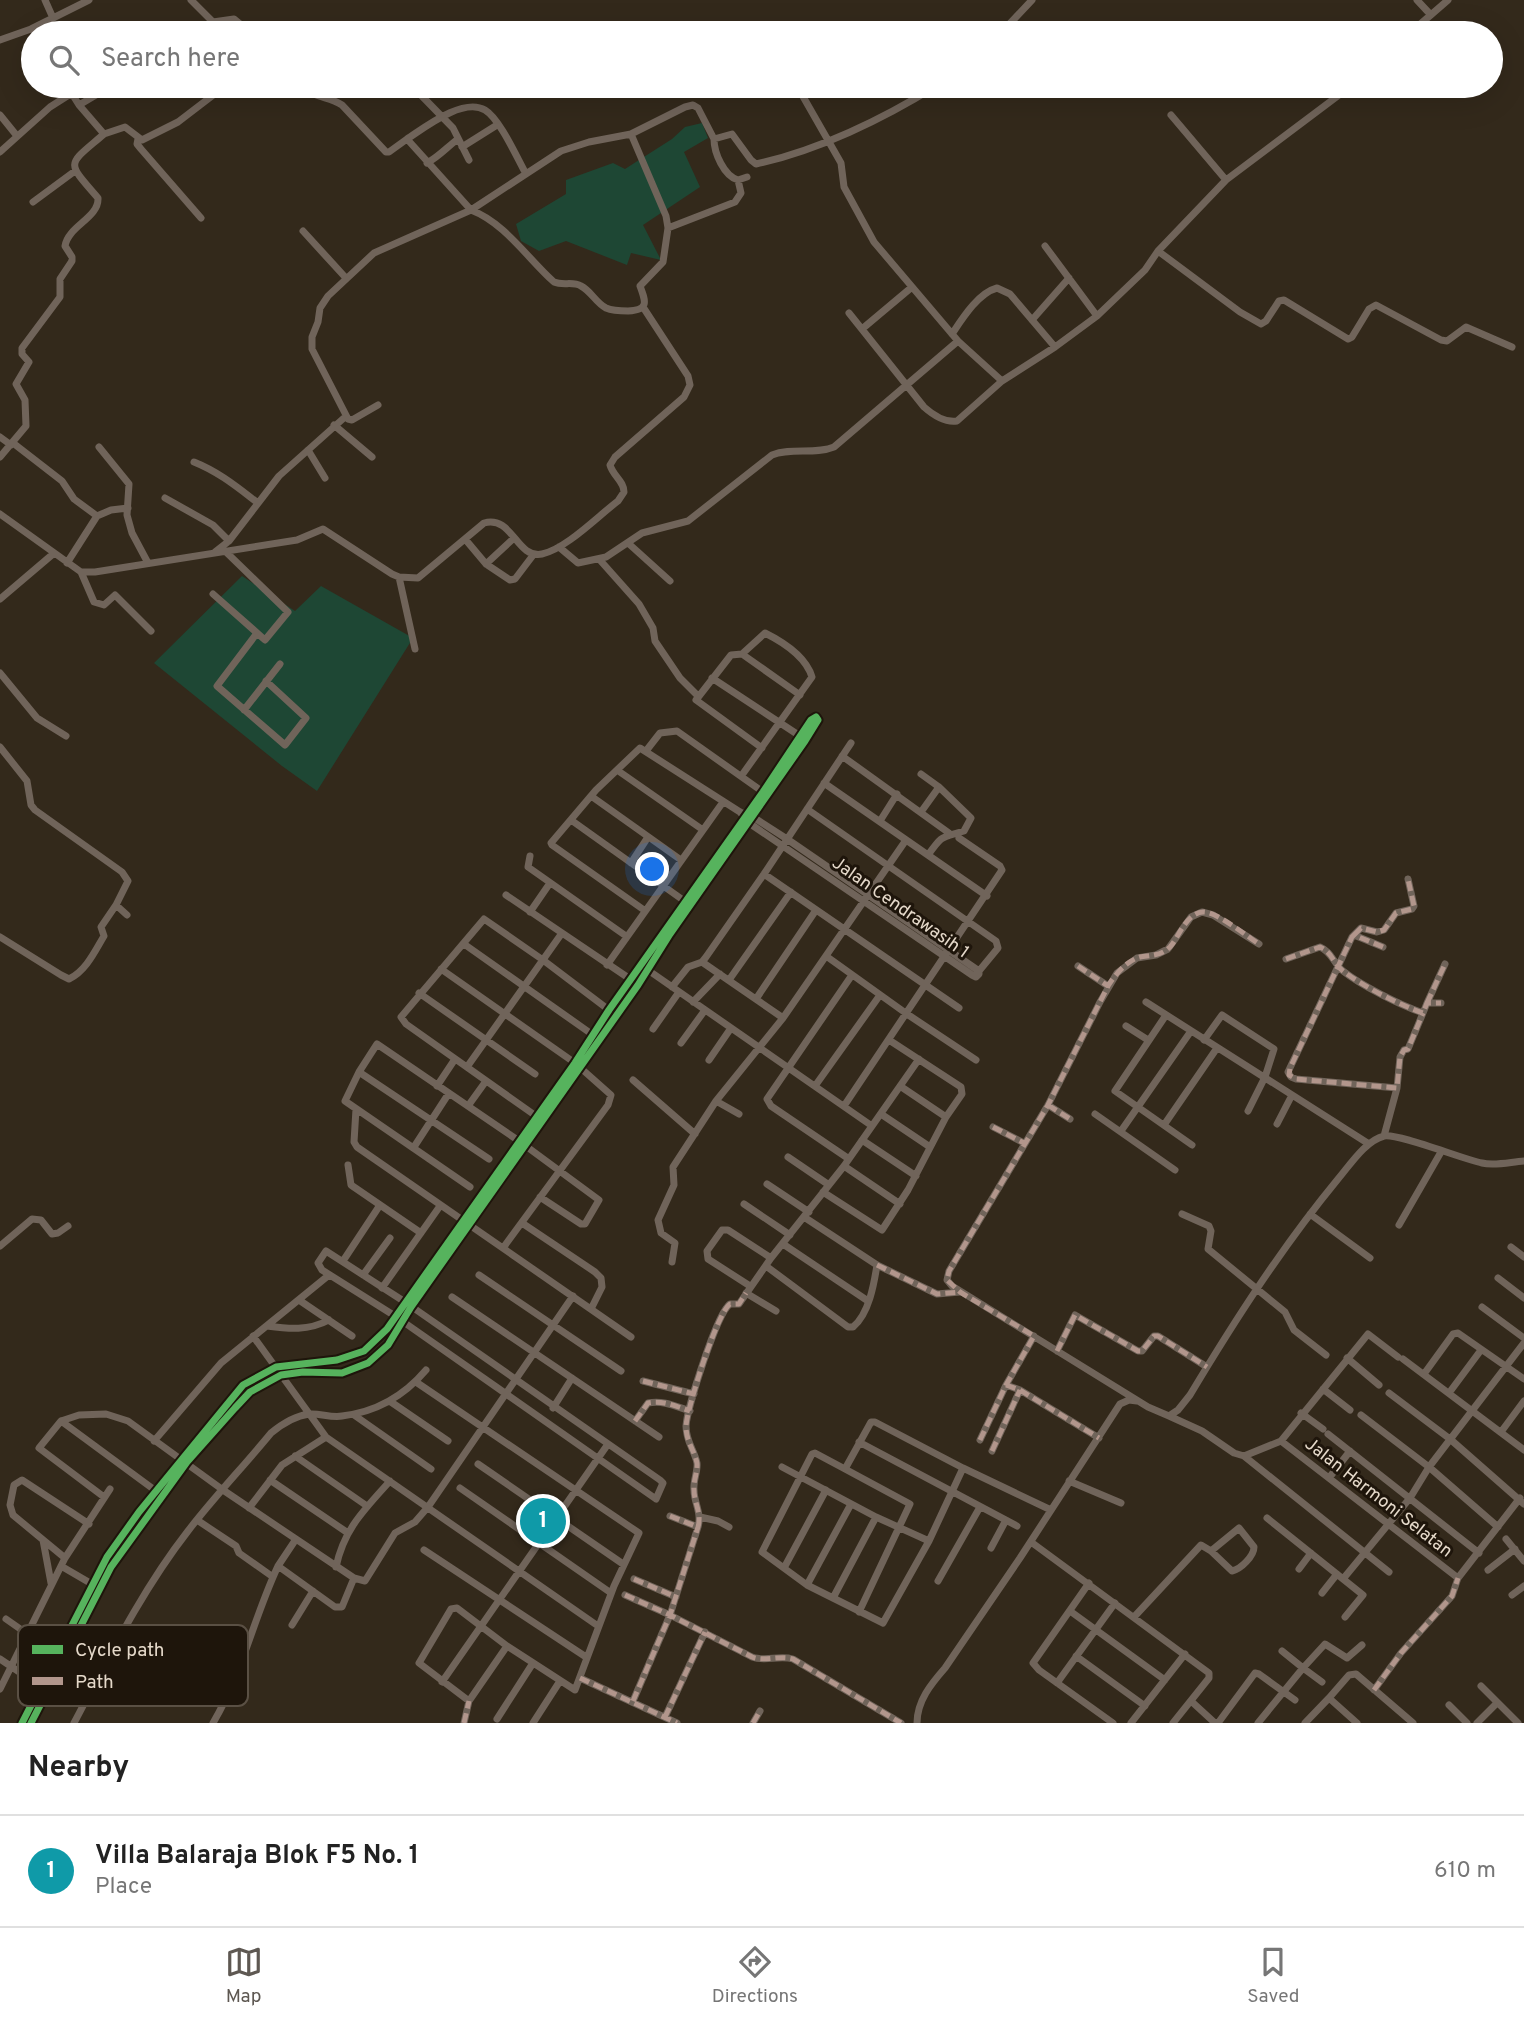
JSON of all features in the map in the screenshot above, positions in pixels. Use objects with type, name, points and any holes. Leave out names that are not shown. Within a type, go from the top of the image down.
[{"type":"street","points":[[46,0],[53,18]]},
{"type":"street","points":[[48,21],[89,0]]},
{"type":"street","points":[[191,0],[212,21]]},
{"type":"street","points":[[1012,21],[1032,0]]},
{"type":"street","points":[[1417,0],[1430,14]]},
{"type":"street","points":[[1423,21],[1448,0]]},
{"type":"street","points":[[0,40],[21,34]]},
{"type":"street","points":[[0,152],[60,98]]},
{"type":"street","points":[[74,98],[104,134]]},
{"type":"street","points":[[79,105],[91,98]]},
{"type":"street","points":[[0,457],[26,426],[25,400],[16,384],[29,362],[22,354],[22,348],[60,297],[60,279],[72,261],[65,246],[66,239],[94,211],[98,203],[98,198],[75,171],[73,166],[76,159],[104,134],[124,127],[142,140],[178,122],[209,98]]},
{"type":"street","points":[[323,98],[335,100],[342,105],[386,152],[440,116],[478,107],[489,114],[497,125],[526,174]]},
{"type":"street","points":[[423,98],[453,128],[469,160]]},
{"type":"street","points":[[804,98],[830,140],[842,166],[844,187],[874,242],[958,341],[1002,381]]},
{"type":"street","points":[[714,139],[732,134],[756,164],[830,140],[917,98]]},
{"type":"street","points":[[849,313],[927,410],[952,422],[962,418],[1002,381],[1097,316],[1145,270],[1158,250],[1226,180],[1335,98]]},
{"type":"street","points":[[378,405],[352,420],[345,417],[312,349],[312,337],[320,308],[345,277],[374,253],[471,210],[561,151],[589,142],[631,134],[693,105],[698,108],[714,139],[718,156],[731,177],[738,180],[747,177]]},
{"type":"street","points":[[0,115],[17,136]]},
{"type":"street","points":[[1171,115],[1226,180]]},
{"type":"street","points":[[461,147],[497,125]]},
{"type":"street","points":[[407,139],[471,210],[511,237],[554,282],[584,287],[604,307],[614,311],[639,310],[643,307],[645,299],[640,286],[663,262],[668,228],[666,216],[631,134]]},
{"type":"street","points":[[138,139],[137,144],[201,218]]},
{"type":"street","points":[[427,163],[445,153],[448,146],[458,139]]},
{"type":"street","points":[[33,202],[75,171]]},
{"type":"street","points":[[668,228],[735,202],[741,193],[738,180]]},
{"type":"street","points":[[303,231],[345,277]]},
{"type":"street","points":[[1045,246],[1097,316]]},
{"type":"street","points":[[1158,250],[1240,312],[1261,324],[1279,301],[1284,300],[1319,324],[1348,339],[1352,337],[1369,309],[1376,305],[1441,340],[1447,341],[1466,327],[1512,347]]},
{"type":"street","points":[[1032,320],[1069,278]]},
{"type":"street","points":[[862,329],[912,287]]},
{"type":"street","points":[[952,334],[985,294],[997,288],[1010,294],[1055,347]]},
{"type":"street","points":[[465,539],[486,564],[506,578],[515,579],[534,554],[559,547],[618,501],[624,492],[624,486],[610,465],[615,457],[684,397],[690,385],[683,367],[643,307]]},
{"type":"street","points":[[559,547],[578,563],[606,557],[642,533],[688,521],[772,455],[782,451],[826,450],[834,447],[958,341]]},
{"type":"street","points":[[214,553],[229,541],[279,476],[345,417]]},
{"type":"street","points":[[334,425],[372,457]]},
{"type":"street","points":[[0,437],[62,481],[74,499],[97,516]]},
{"type":"street","points":[[99,447],[130,484],[127,515],[132,533],[148,563]]},
{"type":"street","points":[[308,450],[325,478]]},
{"type":"street","points":[[194,462],[211,468],[258,503]]},
{"type":"street","points":[[165,498],[212,526],[229,541]]},
{"type":"street","points":[[66,563],[97,516],[111,510],[128,508]]},
{"type":"street","points":[[0,514],[81,572],[94,602],[104,605],[115,595],[151,631]]},
{"type":"street","points":[[81,572],[297,540],[323,529],[399,577],[418,578],[484,523],[492,521],[500,523],[527,551],[534,554]]},
{"type":"street","points":[[486,564],[514,538]]},
{"type":"street","points":[[628,543],[670,581]]},
{"type":"street","points":[[213,594],[265,640],[288,612],[225,551]]},
{"type":"street","points":[[0,599],[53,554]]},
{"type":"street","points":[[599,559],[639,604],[653,628],[655,641],[680,678],[698,696]]},
{"type":"street","points":[[399,577],[415,649]]},
{"type":"street","points":[[257,633],[217,686],[285,745],[306,718],[266,681]]},
{"type":"street","points":[[742,775],[762,748],[780,722],[800,695],[812,677],[797,654],[765,633],[742,654],[731,655],[696,702],[762,748]]},
{"type":"street","points":[[742,654],[800,695]]},
{"type":"street","points":[[244,710],[280,664]]},
{"type":"street","points":[[1,676],[37,718],[66,736]]},
{"type":"street","points":[[712,678],[800,736]]},
{"type":"street","points":[[112,1558],[243,1385],[276,1367],[337,1360],[364,1351],[398,1319],[635,983],[800,736],[816,717],[818,720],[811,731],[746,817]]},
{"type":"street","points":[[645,910],[551,845],[554,838],[591,796],[638,748],[646,751],[660,733],[677,731],[763,792]]},
{"type":"street","points":[[653,1029],[688,967],[702,962],[851,743]]},
{"type":"street","points":[[0,747],[27,781],[31,805],[35,810],[128,881],[101,927],[104,936],[101,941],[81,972],[69,979],[0,937]]},
{"type":"street","name":"Jalan Cendrawasih 1","points":[[646,751],[948,954],[979,971],[998,948],[998,944],[969,923]]},
{"type":"street","points":[[842,756],[949,833]]},
{"type":"street","points":[[617,770],[703,830]]},
{"type":"street","points":[[921,774],[939,787],[971,818],[964,831],[949,833],[940,839],[928,855]]},
{"type":"street","points":[[824,783],[987,896]]},
{"type":"street","points":[[921,812],[939,787]]},
{"type":"street","points":[[880,821],[897,794]]},
{"type":"street","points":[[591,796],[681,860]]},
{"type":"street","points":[[607,965],[723,802]]},
{"type":"street","points":[[807,809],[969,923]]},
{"type":"street","points":[[571,820],[688,904]]},
{"type":"street","points":[[631,863],[648,836]]},
{"type":"street","points":[[844,1106],[1002,870],[959,838]]},
{"type":"street","points":[[672,1262],[675,1243],[661,1233],[658,1220],[674,1185],[673,1167],[716,1101],[783,1018],[906,840]]},
{"type":"street","points":[[530,856],[528,867],[626,936]]},
{"type":"street","points":[[764,874],[959,1008]]},
{"type":"street","points":[[1397,1088],[1296,1079],[1289,1074],[1353,935],[1362,928],[1377,932],[1384,930],[1396,913],[1414,906],[1408,879]]},
{"type":"street","points":[[530,912],[550,883]]},
{"type":"street","points":[[729,980],[791,892]]},
{"type":"street","points":[[506,895],[635,983]]},
{"type":"street","points":[[116,905],[127,915]]},
{"type":"street","points":[[756,999],[816,910]]},
{"type":"street","points":[[1259,944],[1213,915],[1202,912],[1191,917],[1168,949],[1156,955],[1137,958],[1117,973],[1048,1105],[949,1271],[947,1280],[960,1292],[1138,1401],[1202,1431],[1234,1453],[1244,1456],[1389,1572]]},
{"type":"street","points":[[536,1116],[401,1020],[401,1017],[484,919],[609,1010]]},
{"type":"street","points":[[467,1067],[562,933]]},
{"type":"street","points":[[1353,935],[1383,947]]},
{"type":"street","points":[[464,944],[593,1035]]},
{"type":"street","points":[[1286,959],[1320,947],[1328,951],[1338,967],[1404,1006],[1423,1013]]},
{"type":"street","points":[[826,956],[976,1060]]},
{"type":"street","points":[[702,962],[783,1018]]},
{"type":"street","points":[[1384,1136],[1397,1088],[1400,1057],[1404,1050],[1409,1049],[1445,964]]},
{"type":"street","points":[[1078,966],[1108,986]]},
{"type":"street","points":[[645,967],[872,1126]]},
{"type":"street","points":[[441,969],[578,1065],[609,1091],[611,1099],[503,1248]]},
{"type":"street","points":[[693,1002],[720,974]]},
{"type":"street","points":[[852,975],[768,1096],[768,1103],[900,1204]]},
{"type":"street","points":[[522,1142],[536,1116],[578,1065],[609,1010],[635,983]]},
{"type":"street","points":[[419,993],[535,1074]]},
{"type":"street","points":[[816,1086],[880,995]]},
{"type":"street","points":[[1146,1002],[1369,1144]]},
{"type":"street","points":[[1427,1003],[1441,1003]]},
{"type":"street","points":[[681,1043],[705,1010]]},
{"type":"street","points":[[1166,1015],[1115,1090],[1192,1145]]},
{"type":"street","points":[[1204,1040],[1219,1017],[1223,1016],[1274,1049],[1265,1077],[1248,1111]]},
{"type":"street","points":[[1126,1026],[1148,1040]]},
{"type":"street","points":[[709,1060],[731,1028]]},
{"type":"street","points":[[1121,1131],[1191,1031]]},
{"type":"street","points":[[823,1192],[882,1230],[900,1204],[946,1117],[963,1091],[889,1040]]},
{"type":"street","points":[[470,1187],[345,1099],[373,1048],[378,1044],[522,1142],[599,1200],[585,1224],[581,1224],[540,1197]]},
{"type":"street","points":[[1164,1125],[1217,1048]]},
{"type":"street","points":[[437,1086],[455,1059]]},
{"type":"street","points":[[633,1701],[670,1615],[698,1527],[700,1517],[694,1492],[697,1463],[687,1438],[686,1424],[722,1312],[730,1304],[739,1304],[771,1258],[847,1162],[919,1059]]},
{"type":"street","points":[[359,1072],[489,1159]]},
{"type":"street","points":[[634,1080],[695,1134]]},
{"type":"street","points":[[468,1106],[486,1081]]},
{"type":"street","points":[[900,1086],[946,1117]]},
{"type":"street","points":[[414,1147],[449,1093]]},
{"type":"street","points":[[1277,1124],[1292,1095]]},
{"type":"street","points":[[716,1101],[739,1114]]},
{"type":"street","points":[[1048,1105],[1070,1119]]},
{"type":"street","points":[[356,1109],[354,1142],[357,1147],[631,1337]]},
{"type":"street","points":[[881,1114],[930,1147]]},
{"type":"street","points":[[1095,1114],[1175,1170]]},
{"type":"street","points":[[993,1126],[1024,1143]]},
{"type":"street","points":[[1169,1416],[1184,1403],[1256,1288],[1310,1214],[1369,1144],[1384,1136],[1404,1138],[1441,1152],[1486,1164],[1524,1161]]},
{"type":"street","points":[[862,1140],[916,1176]]},
{"type":"street","points":[[1399,1225],[1441,1152]]},
{"type":"street","points":[[788,1157],[829,1185]]},
{"type":"street","points":[[348,1165],[351,1185],[421,1233]]},
{"type":"street","points":[[766,1184],[877,1265],[937,1294],[960,1292]]},
{"type":"street","points":[[744,1204],[790,1235]]},
{"type":"street","points":[[343,1261],[380,1205]]},
{"type":"street","points":[[382,1288],[440,1206]]},
{"type":"street","points":[[1182,1214],[1209,1226],[1212,1231],[1208,1249],[1284,1312],[1294,1330],[1326,1355]]},
{"type":"street","points":[[1310,1214],[1370,1258]]},
{"type":"street","points":[[0,1246],[32,1219],[41,1220],[52,1234],[68,1226]]},
{"type":"street","points":[[522,1223],[601,1278],[602,1287],[591,1309]]},
{"type":"street","points":[[771,1258],[728,1230],[722,1230],[707,1251],[708,1259],[776,1311]]},
{"type":"street","points":[[363,1275],[390,1238]]},
{"type":"street","points":[[783,1244],[868,1301]]},
{"type":"street","points":[[1510,1247],[1524,1258]]},
{"type":"street","points":[[326,1251],[663,1483],[656,1499],[398,1319],[329,1275],[318,1267],[326,1251]]},
{"type":"street","points":[[766,1266],[848,1327],[857,1325],[868,1301],[877,1265]]},
{"type":"street","points":[[154,1441],[220,1363],[329,1275]]},
{"type":"street","points":[[479,1275],[621,1371]]},
{"type":"street","points":[[1498,1278],[1524,1298]]},
{"type":"street","points":[[104,1497],[39,1448],[61,1421],[79,1415],[106,1414],[128,1422],[336,1567],[365,1581],[395,1533],[415,1522],[428,1507],[573,1296]]},
{"type":"street","points":[[452,1297],[659,1437]]},
{"type":"street","points":[[299,1300],[352,1336]]},
{"type":"street","points":[[1482,1307],[1524,1338]]},
{"type":"street","points":[[1057,1351],[1075,1315],[1138,1351],[1142,1351],[1154,1336],[1158,1336],[1207,1367]]},
{"type":"street","points":[[76,1625],[112,1558],[156,1492],[250,1392],[281,1376],[303,1372],[342,1373],[368,1363],[388,1345],[398,1319]]},
{"type":"street","points":[[267,1326],[292,1330],[316,1327],[329,1320]]},
{"type":"street","points":[[1244,1456],[1281,1441],[1301,1413],[1368,1334],[1524,1450]]},
{"type":"street","points":[[1424,1374],[1453,1334],[1460,1334],[1524,1379]]},
{"type":"street","points":[[253,1336],[326,1437],[598,1626]]},
{"type":"street","points":[[980,1440],[1006,1385],[1034,1336]]},
{"type":"street","points":[[1322,1593],[1365,1552],[1410,1498],[1429,1467],[1524,1343]]},
{"type":"street","points":[[1449,1393],[1481,1350]]},
{"type":"street","points":[[1347,1358],[1379,1385]]},
{"type":"street","points":[[127,1625],[166,1561],[271,1433],[285,1422],[310,1414],[339,1417],[353,1415],[391,1402],[416,1382],[426,1370]]},
{"type":"street","points":[[553,1408],[572,1378]]},
{"type":"street","points":[[643,1381],[694,1394]]},
{"type":"street","points":[[416,1382],[639,1533],[611,1593],[575,1690],[507,1646],[457,1608],[451,1609],[419,1660],[420,1666],[469,1701]]},
{"type":"street","points":[[1006,1385],[1020,1390],[1099,1438]]},
{"type":"street","points":[[1323,1389],[1350,1410]]},
{"type":"street","points":[[992,1451],[1020,1390]]},
{"type":"street","points":[[1374,1690],[1401,1653],[1451,1596],[1458,1578],[1522,1501],[1450,1439],[1389,1393]]},
{"type":"street","points":[[917,1723],[920,1706],[931,1684],[945,1668],[1031,1542],[1120,1404],[1129,1399],[1138,1401]]},
{"type":"street","points":[[1500,1432],[1524,1401]]},
{"type":"street","points":[[391,1402],[448,1441]]},
{"type":"street","points":[[635,1421],[651,1403],[665,1403],[690,1410]]},
{"type":"street","points":[[1301,1413],[1479,1553]]},
{"type":"street","points":[[353,1415],[431,1469]]},
{"type":"street","points":[[1361,1415],[1429,1467],[1498,1527]]},
{"type":"street","points":[[61,1421],[156,1492]]},
{"type":"street","points":[[845,1469],[869,1424],[875,1422],[1051,1510]]},
{"type":"street","points":[[249,1507],[282,1465],[326,1437]]},
{"type":"street","name":"Jalan Harmoni Selatan","points":[[1281,1441],[1458,1578]]},
{"type":"street","points":[[859,1442],[1017,1526]]},
{"type":"street","points":[[442,1682],[608,1444]]},
{"type":"street","points":[[1329,1478],[1350,1451]]},
{"type":"street","points":[[859,1612],[900,1527],[908,1503],[815,1453],[812,1454],[762,1552],[807,1585],[880,1623],[884,1622],[929,1541],[963,1468]]},
{"type":"street","points":[[295,1456],[367,1506]]},
{"type":"street","points":[[478,1464],[623,1564]]},
{"type":"street","points":[[782,1466],[876,1517],[929,1541]]},
{"type":"street","points":[[65,1558],[13,1515],[10,1505],[14,1485],[22,1480],[89,1524]]},
{"type":"street","points":[[270,1480],[348,1533]]},
{"type":"street","points":[[336,1567],[341,1547],[354,1521],[390,1481]]},
{"type":"street","points":[[1069,1481],[1121,1503]]},
{"type":"street","points":[[460,1488],[611,1593]]},
{"type":"street","points":[[30,1625],[65,1558],[110,1489]]},
{"type":"street","points":[[784,1568],[826,1490]]},
{"type":"street","points":[[0,1503],[10,1505]]},
{"type":"street","points":[[807,1585],[851,1504]]},
{"type":"street","points":[[938,1581],[980,1507]]},
{"type":"street","points":[[670,1516],[698,1527]]},
{"type":"street","points":[[700,1517],[729,1527]]},
{"type":"street","points":[[833,1598],[876,1517]]},
{"type":"street","points":[[1267,1518],[1363,1595],[1345,1617]]},
{"type":"street","points":[[197,1520],[236,1546],[239,1553],[273,1577]]},
{"type":"street","points":[[991,1548],[1006,1520]]},
{"type":"street","points":[[1134,1616],[1200,1546],[1204,1545],[1232,1571],[1237,1570],[1254,1552],[1254,1547],[1239,1528],[1211,1551]]},
{"type":"street","points":[[43,1539],[51,1585]]},
{"type":"street","points":[[248,1641],[260,1605],[278,1566],[296,1539]]},
{"type":"street","points":[[1506,1539],[1524,1560]]},
{"type":"street","points":[[1031,1542],[1185,1654],[1209,1675],[1173,1723]]},
{"type":"street","points":[[1488,1570],[1515,1549]]},
{"type":"street","points":[[425,1550],[586,1657]]},
{"type":"street","points":[[1299,1569],[1311,1553]]},
{"type":"street","points":[[61,1566],[96,1586]]},
{"type":"street","points":[[278,1566],[335,1607],[342,1607],[354,1578]]},
{"type":"street","points":[[634,1579],[676,1597]]},
{"type":"street","points":[[1089,1583],[1033,1663],[1113,1723]]},
{"type":"street","points":[[1512,1595],[1524,1586]]},
{"type":"street","points":[[292,1625],[313,1591]]},
{"type":"street","points":[[625,1595],[759,1660],[784,1657],[793,1659],[901,1723]]},
{"type":"street","points":[[1057,1682],[1115,1603]]},
{"type":"street","points":[[1070,1611],[1165,1680]]},
{"type":"street","points":[[6,1619],[18,1627]]},
{"type":"street","points":[[665,1717],[705,1632]]},
{"type":"street","points":[[1271,1723],[1261,1720],[1283,1690],[1325,1644],[1347,1658],[1363,1645]]},
{"type":"street","points":[[464,1723],[469,1701],[507,1646]]},
{"type":"street","points":[[0,1689],[18,1650]]},
{"type":"street","points":[[1282,1651],[1322,1682]]},
{"type":"street","points":[[1131,1723],[1185,1654]]},
{"type":"street","points":[[1076,1656],[1145,1706]]},
{"type":"street","points":[[0,1659],[18,1673]]},
{"type":"street","points":[[497,1718],[533,1663]]},
{"type":"street","points":[[1192,1701],[1216,1723],[1255,1673],[1295,1700]]},
{"type":"street","points":[[1305,1723],[1352,1674],[1359,1676],[1413,1723]]},
{"type":"street","points":[[580,1678],[677,1723]]},
{"type":"street","points":[[533,1723],[560,1681]]},
{"type":"street","points":[[1481,1686],[1518,1723]]},
{"type":"street","points":[[1329,1698],[1356,1723]]},
{"type":"street","points":[[1477,1723],[1497,1703]]},
{"type":"street","points":[[1450,1705],[1467,1723]]},
{"type":"street","points":[[22,1723],[33,1706]]},
{"type":"street","points":[[31,1723],[38,1706]]},
{"type":"street","points":[[74,1723],[83,1706]]},
{"type":"street","points":[[213,1723],[221,1706]]},
{"type":"street","points":[[752,1723],[760,1711]]},
{"type":"street","points":[[1136,1716],[1144,1723]]},
{"type":"green space","points":[[702,123],[708,138],[684,152],[700,187],[643,225],[661,260],[631,253],[627,265],[566,241],[539,251],[521,241],[516,224],[566,194],[566,180],[613,163],[625,169],[672,139],[685,127]]},
{"type":"green space","points":[[242,576],[295,611],[321,586],[413,638],[317,791],[154,663]]},
{"type":"marked path","points":[[1354,935],[1361,928],[1377,932],[1384,930],[1396,913],[1412,909],[1414,906],[1408,879]]},
{"type":"marked path","points":[[980,1440],[1006,1385],[1034,1336],[960,1292],[947,1280],[949,1271],[1048,1105],[1108,986],[1130,962],[1167,950],[1187,921],[1197,913],[1216,916],[1259,944]]},
{"type":"marked path","points":[[1383,947],[1354,935],[1352,937],[1289,1075],[1296,1079],[1397,1088],[1400,1057],[1404,1050],[1408,1049],[1423,1013]]},
{"type":"marked path","points":[[1286,959],[1320,947],[1343,971],[1393,1000],[1423,1013],[1427,1003],[1441,1003]]},
{"type":"marked path","points":[[1427,1003],[1445,964]]},
{"type":"marked path","points":[[1078,966],[1108,986]]},
{"type":"marked path","points":[[1048,1105],[1070,1119]]},
{"type":"marked path","points":[[993,1127],[1024,1143]]},
{"type":"marked path","points":[[877,1265],[937,1294],[960,1292]]},
{"type":"marked path","points":[[670,1516],[698,1527],[699,1517],[694,1495],[697,1463],[687,1437],[688,1416],[697,1382],[724,1311],[730,1304],[739,1304],[746,1293]]},
{"type":"marked path","points":[[1057,1351],[1075,1315],[1138,1351],[1142,1351],[1154,1336],[1158,1336],[1207,1367]]},
{"type":"marked path","points":[[643,1381],[694,1394]]},
{"type":"marked path","points":[[1006,1385],[1020,1390],[1099,1438]]},
{"type":"marked path","points":[[992,1451],[1020,1390]]},
{"type":"marked path","points":[[635,1421],[648,1403],[653,1402],[690,1411]]},
{"type":"marked path","points":[[633,1701],[670,1615],[698,1527]]},
{"type":"marked path","points":[[1374,1690],[1401,1653],[1452,1596],[1458,1578]]},
{"type":"marked path","points":[[634,1579],[676,1597]]},
{"type":"marked path","points":[[625,1595],[752,1657],[793,1659],[901,1723]]},
{"type":"marked path","points":[[665,1717],[705,1632]]},
{"type":"marked path","points":[[580,1678],[677,1723]]},
{"type":"marked path","points":[[464,1723],[469,1701]]},
{"type":"marked path","points":[[753,1723],[760,1711]]},
{"type":"cycle path","points":[[72,1625],[107,1557],[139,1512],[243,1385],[276,1367],[337,1360],[364,1351],[387,1329],[575,1063],[811,720],[816,717],[818,720],[805,741],[670,934],[638,985],[411,1307],[388,1345],[368,1363],[342,1373],[303,1372],[281,1375],[250,1392],[187,1462],[111,1567],[81,1625]]},
{"type":"cycle path","points":[[22,1723],[31,1706]]},
{"type":"cycle path","points":[[31,1723],[40,1706]]},
{"type":"place","name":"Villa Balaraja Blok F5 No. 1","points":[[543,1521]]}]
